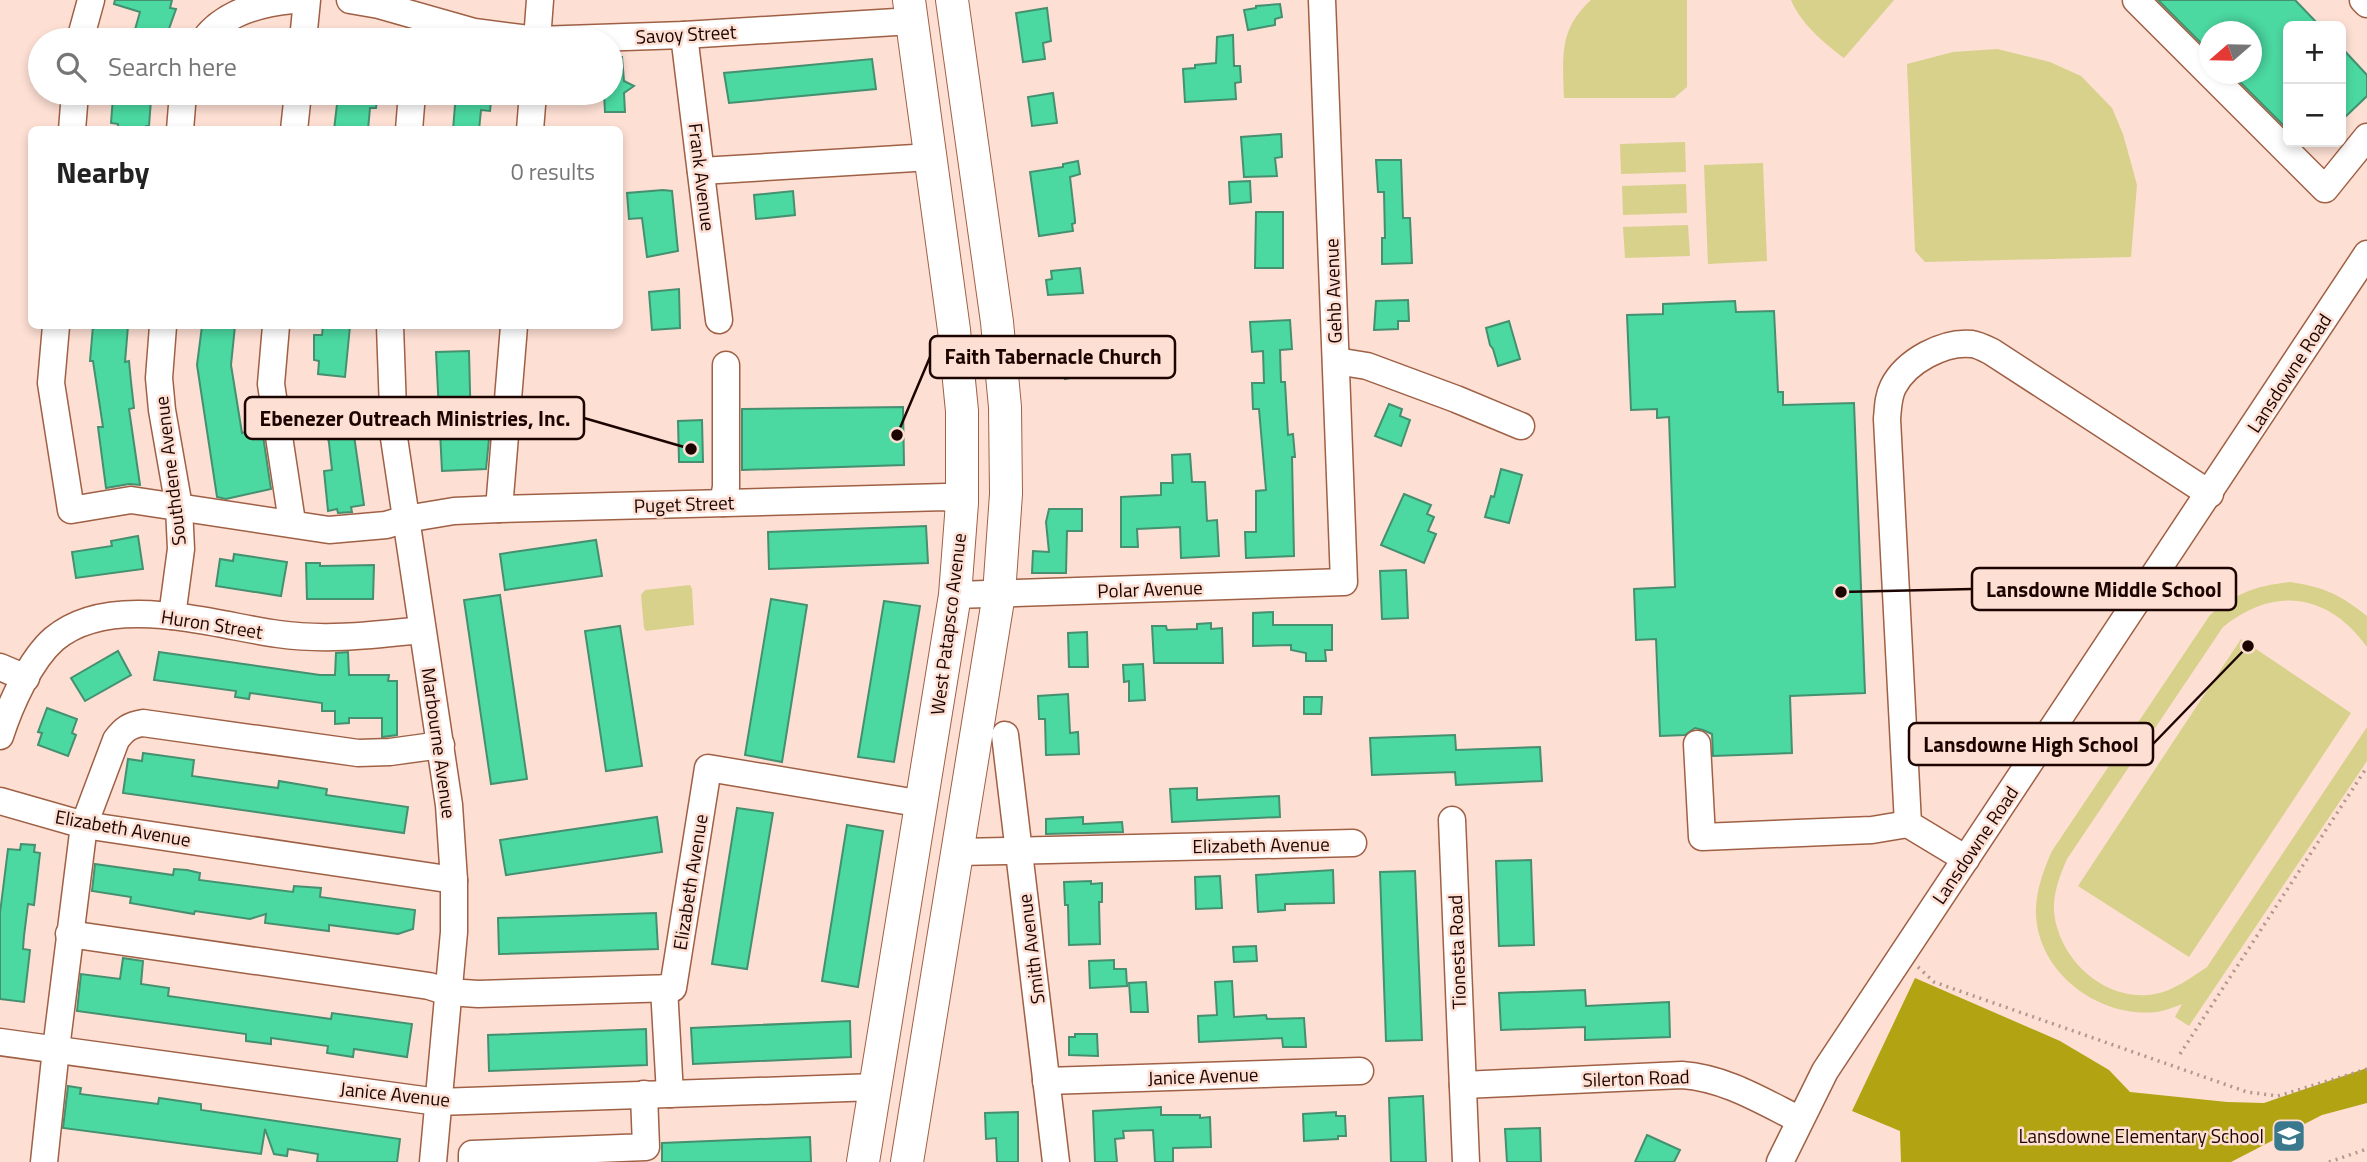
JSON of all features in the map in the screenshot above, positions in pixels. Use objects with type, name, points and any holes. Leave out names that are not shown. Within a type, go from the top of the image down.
[{"type":"main road","points":[[907,1162],[999,594],[1006,494],[1004,407],[997,322],[952,0]]},
{"type":"main road","name":"West Patapsco Avenue","points":[[863,1162],[955,595],[962,503],[962,411],[954,330],[910,10]]},
{"type":"street","points":[[83,28],[90,0]]},
{"type":"street","points":[[217,28],[227,19],[247,9],[292,0]]},
{"type":"street","points":[[304,28],[307,0]]},
{"type":"street","points":[[350,0],[379,5],[420,19]]},
{"type":"street","points":[[538,28],[540,0]]},
{"type":"street","name":"Gehb Avenue","points":[[1322,0],[1344,582]]},
{"type":"street","points":[[2136,0],[2325,189],[2367,137]]},
{"type":"street","points":[[2363,0],[2367,5]]},
{"type":"street","name":"Savoy Street","points":[[623,37],[684,35],[910,10]]},
{"type":"street","name":"Savoy Street","points":[[420,19],[457,28]]},
{"type":"street","name":"Frank Avenue","points":[[684,35],[719,320]]},
{"type":"street","points":[[72,126],[74,105]]},
{"type":"street","points":[[180,126],[182,105]]},
{"type":"street","points":[[295,126],[297,105]]},
{"type":"street","points":[[409,126],[411,105]]},
{"type":"street","points":[[530,126],[532,105]]},
{"type":"street","points":[[701,171],[931,157]]},
{"type":"street","name":"Lansdowne Road","points":[[1780,1162],[1825,1070],[2367,254]]},
{"type":"street","name":"Puget Street","points":[[56,329],[51,383],[71,510],[131,500],[329,530],[386,524],[454,512],[499,509],[946,497],[962,503]]},
{"type":"street","name":"Southdene Avenue","points":[[163,329],[159,378],[179,507],[181,549],[172,616]]},
{"type":"street","points":[[276,329],[271,384],[292,523]]},
{"type":"street","name":"Marbourne Avenue","points":[[390,329],[394,438],[441,745],[449,805],[454,880],[454,932],[433,1162]]},
{"type":"street","points":[[499,509],[514,329]]},
{"type":"street","points":[[1908,824],[1888,419],[1888,401],[1893,386],[1916,362],[1938,349],[1973,344],[1993,352],[2210,494]]},
{"type":"street","points":[[1336,361],[1367,366],[1521,426]]},
{"type":"street","points":[[723,503],[726,487],[726,365]]},
{"type":"street","name":"Polar Avenue","points":[[955,595],[1344,582]]},
{"type":"street","name":"Huron Street","points":[[0,736],[39,656],[56,638],[78,625],[127,613],[172,616],[279,634],[323,638],[422,630]]},
{"type":"street","points":[[0,667],[26,678]]},
{"type":"street","points":[[44,1162],[84,825],[116,740],[123,731],[131,725],[143,723],[372,753],[441,745]]},
{"type":"street","name":"Smith Avenue","points":[[1005,736],[1056,1162]]},
{"type":"street","points":[[1697,744],[1702,837],[1871,830],[1908,824],[1966,859]]},
{"type":"street","name":"Elizabeth Avenue","points":[[664,988],[673,988],[708,768],[923,804]]},
{"type":"street","name":"Elizabeth Avenue","points":[[0,801],[84,825],[454,880]]},
{"type":"street","name":"Tionesta Road","points":[[1452,820],[1466,1162]]},
{"type":"street","name":"Elizabeth Avenue","points":[[958,852],[1353,843]]},
{"type":"street","points":[[69,934],[429,986],[447,992],[478,994],[664,988],[670,1094]]},
{"type":"street","name":"Janice Avenue","points":[[0,1042],[438,1102],[876,1087]]},
{"type":"street","name":"Janice Avenue","points":[[1046,1081],[1360,1071]]},
{"type":"street","name":"Silerton Road","points":[[1463,1085],[1702,1076],[1749,1094],[1800,1121]]},
{"type":"street","points":[[472,1162],[472,1154],[646,1147],[644,1094]]},
{"type":"path","points":[[2180,1054],[2367,767]]},
{"type":"path","points":[[1903,953],[1934,982],[2248,1092],[2278,1096],[2367,1069]]},
{"type":"path","points":[[2329,1162],[2367,1149]]},
{"type":"shaded area","points":[[1591,0],[1687,0],[1687,87],[1674,98],[1564,98],[1563,57],[1568,33],[1580,11]]},
{"type":"shaded area","points":[[1791,0],[1894,0],[1844,58],[1807,25]]},
{"type":"shaded area","points":[[1997,49],[2050,62],[2081,76],[2112,108],[2123,134],[2137,185],[2131,257],[1925,262],[1915,251],[1907,64],[1953,52]]},
{"type":"shaded area","points":[[1685,142],[1686,172],[1621,174],[1620,144]]},
{"type":"shaded area","points":[[1763,163],[1767,261],[1708,264],[1704,165]]},
{"type":"shaded area","points":[[1686,184],[1687,213],[1623,215],[1622,186]]},
{"type":"shaded area","points":[[1688,225],[1690,256],[1625,258],[1623,227]]},
{"type":"shaded area","points":[[2291,582],[2332,593],[2367,616],[2367,647],[2352,629],[2336,616],[2318,606],[2300,601],[2262,605],[2223,627],[2067,859],[2054,904],[2057,929],[2064,945],[2087,974],[2119,992],[2155,994],[2189,979],[2207,967],[2367,727],[2367,761],[2189,1026],[2175,1017],[2182,1004],[2159,1011],[2134,1012],[2112,1007],[2073,986],[2058,970],[2038,931],[2038,893],[2052,851],[2210,615],[2248,591]]},
{"type":"shaded area","points":[[690,585],[694,625],[646,631],[641,595],[645,590]]},
{"type":"shaded area","points":[[2241,639],[2351,713],[2189,957],[2078,886]]},
{"type":"shaded area","points":[[1915,978],[2060,1041],[2109,1070],[2130,1092],[2264,1103],[2367,1068],[2367,1103],[2322,1115],[2231,1162],[1901,1162],[1900,1131],[1852,1111]]},
{"type":"building","points":[[115,0],[172,0],[170,8],[176,9],[169,28],[135,28],[140,12],[114,4]]},
{"type":"building","points":[[2158,0],[2295,0],[2315,21],[2283,21],[2283,125],[2242,84],[2262,84],[2262,21],[2199,21],[2199,41]]},
{"type":"building","points":[[1280,4],[1282,17],[1275,19],[1275,25],[1248,30],[1244,10]]},
{"type":"building","points":[[1047,8],[1051,41],[1043,43],[1045,59],[1023,62],[1016,13]]},
{"type":"building","points":[[1233,35],[1234,66],[1240,66],[1241,82],[1235,83],[1236,99],[1185,102],[1183,69],[1216,63],[1217,37]]},
{"type":"building","points":[[2346,52],[2367,75],[2367,96],[2346,116]]},
{"type":"building","points":[[872,59],[876,89],[729,103],[724,73]]},
{"type":"building","points":[[623,69],[624,81],[634,86],[624,93],[625,112],[605,112],[605,105],[623,105]]},
{"type":"building","points":[[1053,93],[1057,123],[1032,126],[1028,97]]},
{"type":"building","points":[[112,105],[151,105],[149,126],[118,126],[111,123]]},
{"type":"building","points":[[337,105],[376,105],[376,108],[370,108],[368,126],[334,126]]},
{"type":"building","points":[[455,105],[491,105],[490,111],[481,110],[479,126],[453,126]]},
{"type":"building","points":[[1281,134],[1282,157],[1275,158],[1277,176],[1244,177],[1241,137]]},
{"type":"building","points":[[1376,160],[1401,160],[1403,218],[1410,218],[1412,263],[1382,264],[1382,238],[1385,238],[1384,192],[1378,192]]},
{"type":"building","points":[[1078,161],[1080,174],[1070,177],[1075,220],[1072,224],[1073,231],[1039,236],[1030,172],[1063,167],[1063,164]]},
{"type":"building","points":[[1250,181],[1251,202],[1230,204],[1229,182]]},
{"type":"building","points":[[672,191],[678,251],[647,257],[642,218],[629,219],[627,193]]},
{"type":"building","points":[[793,191],[795,215],[756,219],[754,195]]},
{"type":"building","points":[[1256,212],[1283,212],[1283,268],[1255,268]]},
{"type":"building","points":[[1080,268],[1083,293],[1048,295],[1046,280],[1052,279],[1051,271]]},
{"type":"building","points":[[679,289],[680,328],[652,330],[649,292]]},
{"type":"building","points":[[1408,300],[1409,321],[1398,321],[1398,329],[1374,330],[1376,301]]},
{"type":"building","points":[[1735,301],[1736,312],[1774,311],[1778,392],[1783,392],[1783,405],[1854,403],[1865,693],[1790,696],[1792,753],[1713,756],[1712,734],[1703,730],[1695,728],[1685,735],[1660,736],[1656,639],[1636,640],[1634,589],[1675,587],[1669,417],[1657,418],[1657,409],[1631,410],[1627,315],[1663,314],[1663,304]]},
{"type":"building","points":[[1290,320],[1292,349],[1280,350],[1288,435],[1293,434],[1295,457],[1292,457],[1294,556],[1246,558],[1245,532],[1256,532],[1256,491],[1266,490],[1259,409],[1253,409],[1252,383],[1264,383],[1263,351],[1252,352],[1250,322]]},
{"type":"building","points":[[1509,321],[1520,359],[1498,366],[1486,328]]},
{"type":"building","points":[[93,329],[128,329],[125,362],[129,361],[134,408],[129,409],[140,485],[106,488],[98,427],[103,427],[93,361],[90,361]]},
{"type":"building","points":[[202,329],[235,329],[231,365],[242,433],[262,429],[271,489],[226,499],[217,497],[197,365]]},
{"type":"building","points":[[323,329],[350,329],[345,377],[318,374],[319,361],[314,360],[314,335],[322,335]]},
{"type":"building","points":[[1081,347],[1085,375],[1065,379],[1063,363],[1055,364],[1053,351]]},
{"type":"building","points":[[469,351],[471,430],[490,429],[486,469],[442,471],[436,352]]},
{"type":"building","points":[[349,401],[364,505],[351,507],[352,512],[338,513],[337,509],[328,511],[324,471],[332,470],[329,443],[327,433],[319,434],[315,406]]},
{"type":"building","points":[[1389,404],[1402,409],[1400,416],[1410,420],[1401,446],[1375,436]]},
{"type":"building","points":[[903,407],[904,465],[742,470],[742,409]]},
{"type":"building","points":[[702,420],[703,462],[679,462],[678,421]]},
{"type":"building","points":[[1190,454],[1192,482],[1205,482],[1207,521],[1217,520],[1219,556],[1181,558],[1180,527],[1137,529],[1138,547],[1121,547],[1121,497],[1161,495],[1161,483],[1173,483],[1172,455]]},
{"type":"building","points":[[1501,469],[1522,475],[1509,523],[1485,517],[1491,496],[1494,497]]},
{"type":"building","points":[[1404,494],[1431,505],[1427,514],[1434,517],[1428,531],[1436,534],[1424,563],[1381,545]]},
{"type":"building","points":[[1049,509],[1082,509],[1082,531],[1067,531],[1066,573],[1032,573],[1033,551],[1049,552],[1046,522]]},
{"type":"building","points":[[926,526],[928,563],[769,569],[768,532]]},
{"type":"building","points":[[138,536],[143,569],[76,578],[72,552],[112,546],[111,541]]},
{"type":"building","points":[[596,540],[602,576],[505,590],[500,554]]},
{"type":"building","points":[[234,554],[287,562],[281,596],[216,586],[220,559],[233,561]]},
{"type":"building","points":[[306,563],[320,563],[320,566],[374,565],[373,599],[307,599]]},
{"type":"building","points":[[1406,570],[1408,618],[1382,619],[1380,571]]},
{"type":"building","points":[[500,595],[527,779],[491,784],[464,600]]},
{"type":"building","points":[[771,599],[807,605],[782,762],[745,755]]},
{"type":"building","points":[[884,601],[920,606],[894,762],[858,757]]},
{"type":"building","points":[[1273,612],[1273,625],[1332,625],[1332,650],[1325,650],[1326,661],[1306,661],[1306,653],[1291,650],[1291,645],[1253,646],[1253,613]]},
{"type":"building","points":[[1211,623],[1211,629],[1222,628],[1223,663],[1154,663],[1152,626],[1166,626],[1167,630],[1197,629],[1197,624]]},
{"type":"building","points":[[620,626],[642,766],[606,771],[585,631]]},
{"type":"building","points":[[1087,632],[1088,667],[1069,667],[1068,633]]},
{"type":"building","points":[[118,651],[131,675],[85,701],[71,678]]},
{"type":"building","points":[[159,652],[335,675],[336,653],[348,652],[349,675],[389,675],[388,681],[397,681],[397,735],[382,737],[382,718],[349,718],[349,723],[335,724],[335,711],[322,711],[322,703],[250,693],[249,699],[235,697],[236,691],[154,680]]},
{"type":"building","points":[[1143,664],[1145,700],[1129,701],[1129,681],[1124,682],[1123,665]]},
{"type":"building","points":[[1068,694],[1070,733],[1078,732],[1079,754],[1046,755],[1045,719],[1039,719],[1038,696]]},
{"type":"building","points":[[1304,697],[1322,697],[1321,714],[1304,714]]},
{"type":"building","points":[[47,708],[77,719],[72,733],[76,735],[68,756],[38,745],[42,733],[38,732]]},
{"type":"building","points":[[1455,735],[1456,750],[1540,747],[1542,781],[1456,785],[1455,772],[1372,775],[1370,738]]},
{"type":"building","points":[[143,753],[194,760],[192,776],[278,788],[279,781],[327,789],[326,795],[408,807],[404,833],[123,793],[128,759],[142,761]]},
{"type":"building","points":[[1197,788],[1197,800],[1279,796],[1280,817],[1172,822],[1170,789]]},
{"type":"building","points":[[737,808],[773,813],[747,969],[712,964]]},
{"type":"building","points":[[657,817],[662,852],[506,875],[500,840]]},
{"type":"building","points":[[1083,817],[1083,824],[1122,822],[1123,832],[1046,834],[1046,819]]},
{"type":"building","points":[[847,825],[883,831],[858,987],[822,981]]},
{"type":"building","points":[[21,844],[35,845],[34,852],[40,853],[34,905],[28,904],[24,936],[23,949],[30,950],[24,1002],[0,999],[0,913],[8,849],[20,850]]},
{"type":"building","points":[[1531,860],[1534,945],[1499,946],[1496,861]]},
{"type":"building","points":[[95,864],[173,875],[174,869],[187,870],[200,873],[199,880],[293,892],[294,886],[321,888],[320,897],[415,910],[413,929],[398,934],[329,925],[329,931],[265,923],[266,914],[250,919],[195,911],[194,914],[130,903],[131,897],[92,891]]},
{"type":"building","points":[[1333,870],[1334,903],[1285,904],[1285,910],[1258,912],[1256,875]]},
{"type":"building","points":[[1415,871],[1422,1040],[1386,1041],[1380,872]]},
{"type":"building","points":[[1220,876],[1222,908],[1196,909],[1195,877]]},
{"type":"building","points":[[1091,881],[1091,884],[1102,883],[1102,902],[1099,902],[1100,944],[1069,945],[1068,905],[1065,905],[1064,882]]},
{"type":"building","points":[[656,913],[658,949],[499,954],[498,918]]},
{"type":"building","points":[[1256,946],[1257,961],[1234,962],[1233,947]]},
{"type":"building","points":[[123,958],[143,961],[141,984],[169,988],[168,996],[331,1019],[332,1013],[412,1024],[407,1057],[354,1049],[353,1057],[327,1053],[328,1046],[271,1038],[271,1044],[246,1041],[246,1034],[77,1011],[81,974],[120,979]]},
{"type":"building","points":[[1114,960],[1114,969],[1126,969],[1127,986],[1090,988],[1089,961]]},
{"type":"building","points":[[1232,981],[1234,1017],[1266,1015],[1267,1019],[1304,1018],[1306,1047],[1283,1047],[1282,1038],[1199,1042],[1198,1016],[1217,1015],[1215,982]]},
{"type":"building","points":[[1146,982],[1148,1012],[1131,1012],[1129,983]]},
{"type":"building","points":[[1585,990],[1586,1006],[1669,1002],[1670,1037],[1585,1040],[1585,1027],[1501,1030],[1499,993]]},
{"type":"building","points":[[850,1021],[851,1057],[693,1064],[691,1028]]},
{"type":"building","points":[[646,1029],[647,1065],[489,1071],[488,1035]]},
{"type":"building","points":[[1075,1034],[1097,1034],[1098,1056],[1069,1055],[1069,1037],[1075,1037]]},
{"type":"building","points":[[68,1086],[81,1088],[80,1094],[158,1104],[159,1098],[201,1104],[201,1110],[400,1139],[397,1162],[317,1162],[318,1154],[288,1149],[287,1156],[274,1154],[265,1129],[261,1154],[63,1128]]},
{"type":"building","points":[[1423,1096],[1426,1162],[1391,1162],[1389,1098]]},
{"type":"building","points":[[1161,1107],[1161,1115],[1210,1117],[1211,1147],[1173,1148],[1173,1162],[1155,1162],[1153,1130],[1123,1131],[1124,1138],[1115,1139],[1117,1162],[1095,1162],[1093,1111]]},
{"type":"building","points":[[1018,1112],[1018,1162],[997,1162],[996,1138],[986,1139],[985,1113]]},
{"type":"building","points":[[1336,1112],[1336,1116],[1345,1116],[1346,1136],[1304,1141],[1303,1114]]},
{"type":"building","points":[[1540,1128],[1541,1162],[1507,1162],[1505,1129]]},
{"type":"building","points":[[1647,1135],[1680,1150],[1674,1162],[1635,1162]]},
{"type":"building","points":[[810,1137],[811,1162],[662,1162],[662,1143]]},
{"type":"place","name":"Faith Tabernacle Church","points":[[897,435]]},
{"type":"place","name":"Ebenezer Outreach Ministries, Inc.","points":[[691,449]]},
{"type":"place","name":"Lansdowne Middle School","points":[[1841,592]]},
{"type":"place","name":"Lansdowne High School","points":[[2248,646]]},
{"type":"place","name":"Lansdowne Elementary School","points":[[2289,1136]]}]
